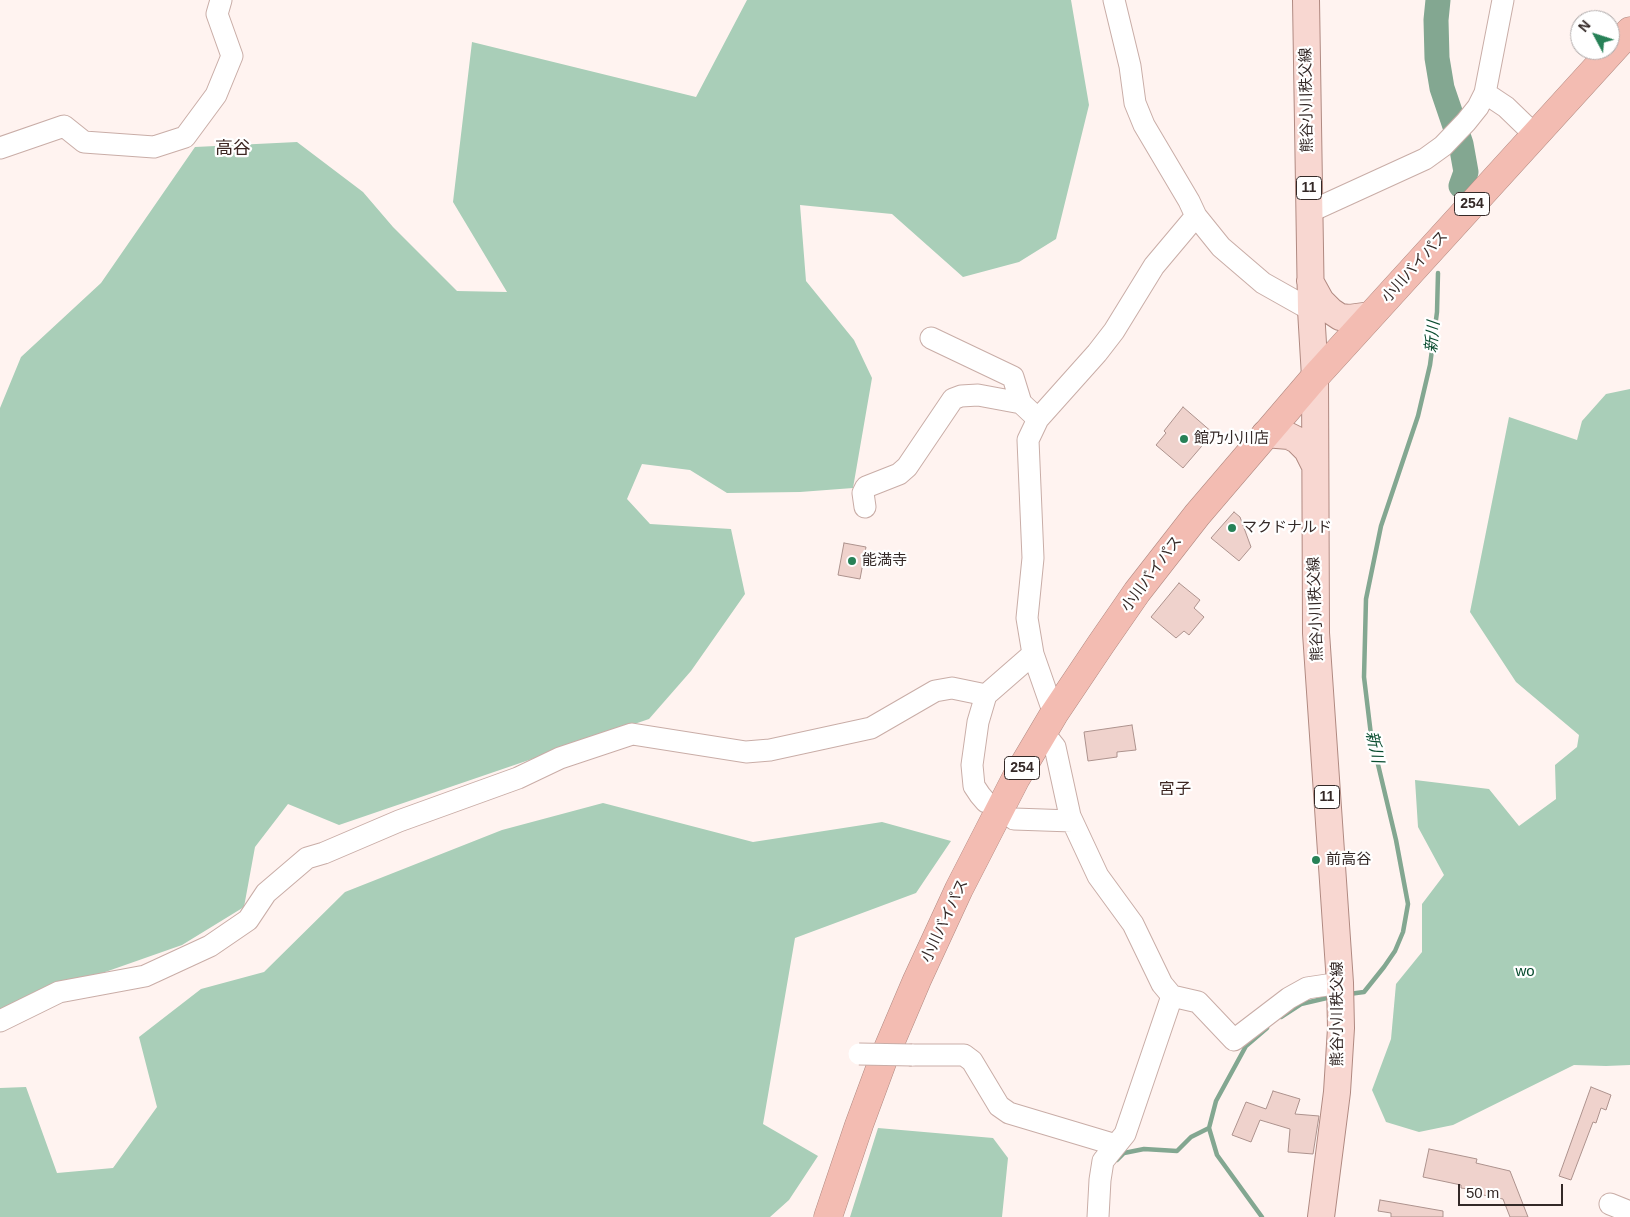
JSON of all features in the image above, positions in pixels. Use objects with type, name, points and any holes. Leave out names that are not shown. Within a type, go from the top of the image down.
[{"type":"highway","name":"小川バイパス","points":[[828,1217],[883,1060],[959,889],[1049,723],[1137,592],[1197,515],[1315,377],[1630,31]]},
{"type":"main road","name":"熊谷小川秩父線","points":[[1306,0],[1310,281],[1315,377],[1316,632],[1340,983],[1341,1028],[1337,1092],[1321,1217]]},
{"type":"main road","points":[[1310,281],[1321,302],[1340,317],[1349,318],[1371,315]]},
{"type":"main road","points":[[1265,434],[1289,436],[1297,440],[1307,450],[1314,464]]},
{"type":"street","points":[[0,148],[64,126],[84,142],[154,147],[185,137],[216,95],[232,56],[217,14],[221,0]]},
{"type":"street","points":[[1114,0],[1130,66],[1135,103],[1144,125],[1190,201],[1196,216],[1221,247],[1263,283],[1311,310]]},
{"type":"street","points":[[1309,212],[1425,160],[1443,146],[1466,122],[1478,107],[1485,93],[1503,0]]},
{"type":"street","points":[[1485,93],[1506,108],[1535,135]]},
{"type":"street","points":[[1196,216],[1154,266],[1114,331],[1097,353],[1038,419],[1028,440],[1033,558],[1027,618],[1033,654],[1072,820],[1098,876],[1133,924],[1162,984],[1172,996],[1198,1002],[1234,1040],[1295,994],[1307,988],[1340,983]]},
{"type":"street","points":[[931,338],[1013,377],[1021,403],[1038,419]]},
{"type":"street","points":[[865,507],[863,493],[866,486],[899,474],[908,467],[953,399],[960,396],[978,395],[1021,403]]},
{"type":"street","points":[[986,802],[974,786],[972,765],[978,722],[986,695],[1033,654]]},
{"type":"street","points":[[0,1021],[60,992],[145,976],[210,946],[248,920],[266,892],[307,858],[324,853],[399,821],[518,778],[560,758],[632,734],[746,752],[770,750],[871,728],[935,691],[952,688],[986,695]]},
{"type":"street","points":[[1014,819],[1072,820]]},
{"type":"street","points":[[1098,1217],[1103,1161],[1125,1134],[1172,996]]},
{"type":"street","points":[[851,1054],[964,1055],[972,1061],[999,1106],[1009,1113],[1116,1145]]},
{"type":"street","points":[[1610,1204],[1630,1212]]},
{"type":"green space","points":[[747,0],[1071,0],[1089,105],[1056,239],[1019,262],[963,277],[892,214],[800,205],[806,281],[854,340],[872,378],[853,488],[800,492],[727,493],[690,470],[642,464],[627,499],[650,524],[731,529],[745,594],[691,671],[649,719],[339,825],[288,804],[255,847],[244,907],[182,945],[0,1009],[0,408],[21,357],[101,283],[195,147],[297,142],[363,192],[393,227],[457,291],[507,292],[453,202],[472,42],[696,97]]},
{"type":"green space","name":"wo","points":[[1630,389],[1630,1065],[1574,1065],[1453,1125],[1419,1132],[1386,1122],[1372,1090],[1391,1039],[1396,984],[1422,952],[1422,904],[1444,875],[1418,827],[1415,780],[1489,789],[1519,826],[1556,799],[1555,765],[1577,747],[1579,735],[1516,682],[1470,612],[1509,417],[1577,440],[1582,421],[1606,394]]},
{"type":"green space","points":[[603,803],[753,842],[882,822],[951,841],[916,893],[795,938],[763,1124],[818,1156],[789,1200],[770,1217],[0,1217],[0,1088],[26,1087],[57,1173],[113,1168],[157,1107],[139,1037],[201,989],[264,972],[345,892],[502,830]]},
{"type":"green space","points":[[878,1128],[993,1138],[1008,1158],[1002,1217],[850,1217]]},
{"type":"building","name":"館乃小川店","points":[[1183,407],[1213,433],[1183,468],[1156,445],[1166,433],[1164,431]]},
{"type":"building","name":"マクドナルド","points":[[1234,512],[1240,517],[1251,547],[1239,561],[1211,538]]},
{"type":"building","name":"能満寺","points":[[844,543],[866,547],[860,579],[838,575]]},
{"type":"building","points":[[1179,583],[1200,600],[1194,608],[1204,617],[1189,635],[1184,631],[1176,638],[1151,617]]},
{"type":"building","points":[[1132,725],[1136,750],[1117,752],[1117,757],[1088,761],[1084,732]]},
{"type":"building","points":[[1591,1087],[1611,1095],[1606,1110],[1601,1108],[1596,1123],[1593,1122],[1571,1180],[1559,1176]]},
{"type":"building","points":[[1273,1091],[1300,1099],[1295,1114],[1319,1116],[1313,1154],[1288,1152],[1290,1129],[1260,1120],[1251,1142],[1232,1135],[1246,1102],[1266,1109]]},
{"type":"building","points":[[1429,1149],[1477,1159],[1476,1163],[1510,1171],[1528,1217],[1510,1217],[1503,1199],[1473,1193],[1474,1190],[1461,1188],[1461,1185],[1423,1177]]},
{"type":"building","points":[[1380,1200],[1443,1211],[1443,1217],[1391,1217],[1391,1213],[1378,1211]]},
{"type":"waterway","name":"新川","points":[[1438,0],[1436,20],[1437,58],[1442,88],[1461,144],[1466,172],[1461,186]]},
{"type":"waterway","name":"新川","points":[[1349,994],[1364,992],[1395,951],[1403,932],[1408,904],[1396,840],[1371,735],[1364,677],[1366,599],[1381,526],[1418,416],[1430,365],[1437,312],[1438,273]]},
{"type":"waterway","name":"新川","points":[[1281,1017],[1301,1004],[1331,997]]},
{"type":"waterway","name":"新川","points":[[1262,1217],[1217,1155],[1209,1128],[1216,1101],[1246,1046],[1267,1028]]},
{"type":"waterway","points":[[1117,1160],[1124,1153],[1144,1149],[1177,1151],[1191,1137],[1209,1128]]},
{"type":"place","name":"館乃小川店","points":[[1184,439]]},
{"type":"place","name":"マクドナルド","points":[[1232,528]]},
{"type":"place","name":"能満寺","points":[[852,561]]},
{"type":"place","name":"前高谷","points":[[1316,860]]},
{"type":"district","name":"高谷","points":[[233,149]]},
{"type":"district","name":"宮子","points":[[1175,790]]}]
